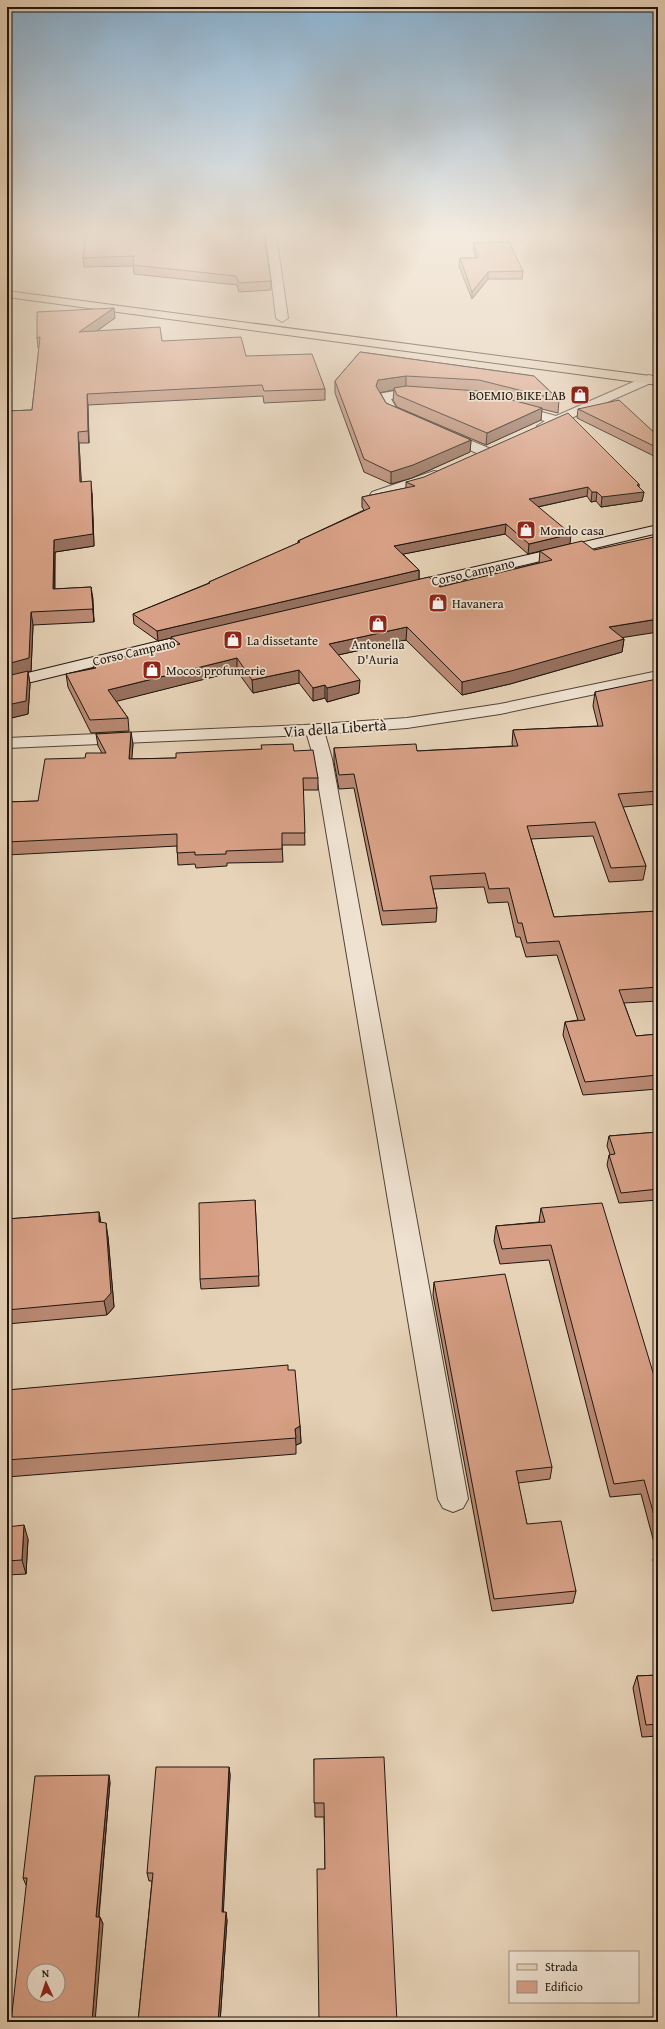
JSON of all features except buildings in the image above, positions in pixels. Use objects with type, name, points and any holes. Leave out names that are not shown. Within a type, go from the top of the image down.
[{"type":"main road","points":[[275,330],[654,380]]},
{"type":"street","points":[[529,433],[654,380]]},
{"type":"street","points":[[435,395],[406,393],[383,397],[391,411],[486,452]]},
{"type":"street","points":[[500,404],[558,420]]},
{"type":"street","points":[[466,461],[501,445]]},
{"type":"street","points":[[377,495],[418,482],[446,470]]},
{"type":"street","name":"Corso Campano","points":[[394,591],[658,529]]},
{"type":"street","name":"Corso Campano","points":[[7,683],[215,633]]},
{"type":"street","name":"Via della Libertà","points":[[7,743],[315,730],[407,723],[458,716],[658,676]]},
{"type":"street","points":[[315,730],[323,759],[453,1499]]},
{"type":"place","name":"BOEMIO BIKE LAB","points":[[580,395]]},
{"type":"place","name":"Mondo casa","points":[[526,530]]},
{"type":"place","name":"Havanera","points":[[438,603]]},
{"type":"place","name":"Antonella D'Auria","points":[[378,624]]},
{"type":"place","name":"La dissetante","points":[[233,640]]},
{"type":"place","name":"Mocos profumerie","points":[[152,670]]}]
